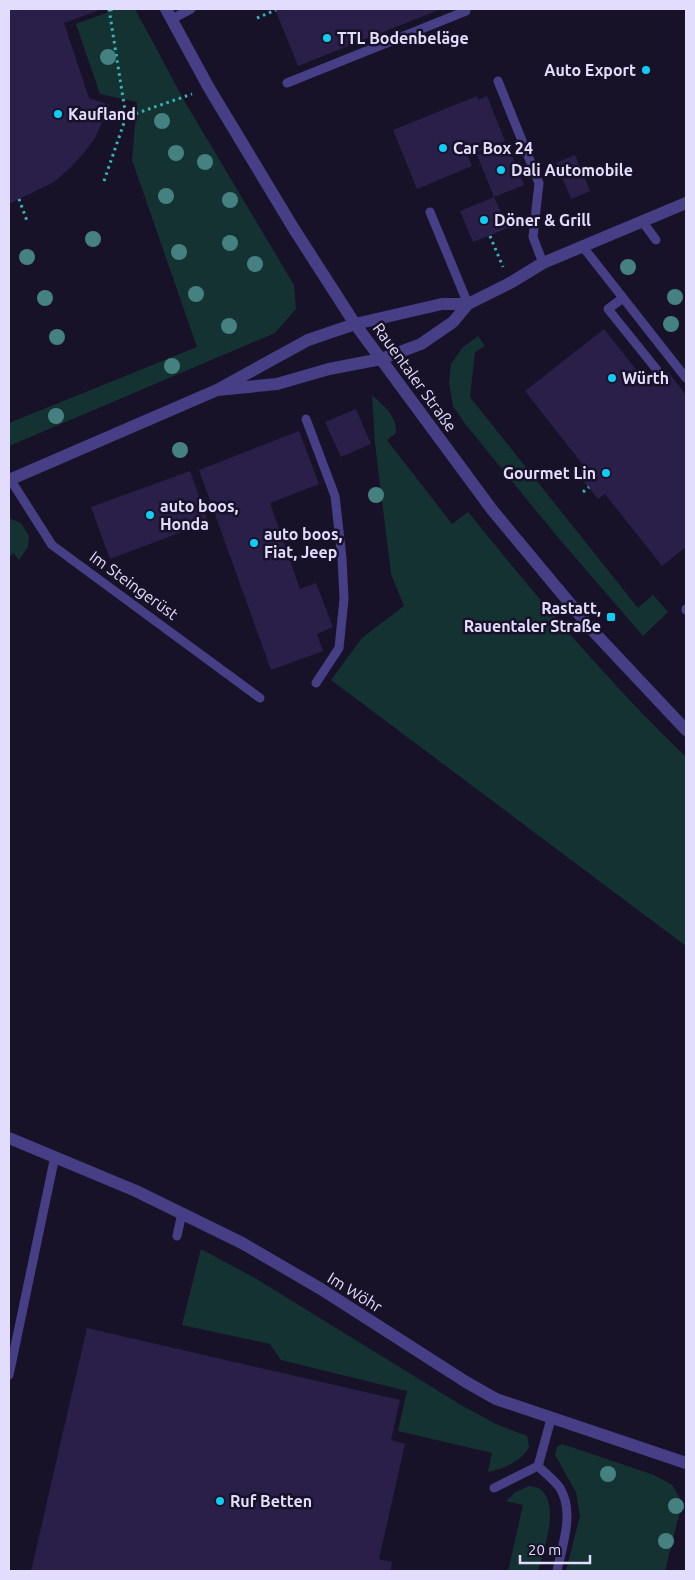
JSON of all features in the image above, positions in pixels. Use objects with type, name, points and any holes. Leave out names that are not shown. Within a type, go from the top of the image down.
[{"type":"street","name":"Rauentaler Straße","points":[[169,14],[209,88],[294,229],[355,324],[493,511],[593,631],[686,730]]},
{"type":"street","points":[[468,304],[510,284],[543,263],[686,203]]},
{"type":"street","name":"Im Steingerüst","points":[[9,480],[217,390],[308,340],[355,324],[442,304],[468,304]]},
{"type":"street","name":"Im Steingerüst","points":[[217,390],[277,384],[329,369],[381,359],[421,344],[453,322],[468,304]]},
{"type":"street","name":"Im Wöhr","points":[[9,1138],[136,1191],[242,1243],[321,1289],[458,1377],[496,1399],[686,1463]]},
{"type":"lane","points":[[169,14],[190,9]]},
{"type":"lane","points":[[286,83],[468,10]]},
{"type":"lane","points":[[498,81],[539,183],[533,237],[543,263]]},
{"type":"lane","points":[[430,212],[468,304]]},
{"type":"lane","points":[[642,221],[656,240]]},
{"type":"lane","points":[[583,247],[686,378]]},
{"type":"lane","points":[[623,298],[608,309],[657,370]]},
{"type":"lane","points":[[306,419],[335,496],[342,558],[344,599],[339,648],[316,682]]},
{"type":"lane","name":"Im Steingerüst","points":[[9,480],[52,545],[260,698]]},
{"type":"lane","points":[[9,1375],[55,1156]]},
{"type":"lane","points":[[177,1236],[182,1213]]},
{"type":"lane","points":[[494,1488],[538,1466],[551,1419]]},
{"type":"lane","points":[[538,1466],[560,1489],[568,1509],[557,1571]]},
{"type":"path","points":[[104,181],[126,117],[110,9],[115,9]]},
{"type":"path","points":[[257,18],[276,10]]},
{"type":"path","points":[[126,117],[209,88]]},
{"type":"path","points":[[19,198],[27,221]]},
{"type":"path","points":[[490,236],[510,284]]},
{"type":"path","points":[[583,492],[588,487]]},
{"type":"green space","points":[[112,9],[135,9],[185,102],[294,285],[296,309],[275,333],[9,446],[9,423],[197,347],[132,160],[137,102],[100,94],[76,24],[112,11]]},
{"type":"green space","points":[[478,336],[485,346],[475,352],[470,397],[638,608],[653,595],[668,612],[643,636],[556,535],[466,425],[453,406],[449,383],[451,364],[462,348]]},
{"type":"green space","points":[[372,395],[392,416],[396,427],[396,433],[387,440],[452,524],[468,512],[573,638],[628,699],[686,757],[686,946],[331,680],[362,638],[404,606],[391,574],[375,443]]},
{"type":"green space","points":[[9,518],[21,523],[29,536],[28,547],[19,560],[13,553],[9,558]]},
{"type":"green space","points":[[201,1249],[253,1277],[461,1405],[496,1424],[527,1436],[529,1447],[526,1452],[506,1466],[488,1472],[492,1453],[398,1431],[407,1391],[281,1360],[270,1344],[182,1325]]},
{"type":"green space","points":[[562,1444],[654,1475],[672,1485],[681,1500],[665,1571],[566,1571],[580,1516],[576,1492],[555,1455],[557,1447]]},
{"type":"green space","points":[[529,1486],[537,1487],[546,1496],[549,1506],[549,1528],[538,1571],[508,1571],[523,1505],[506,1501],[516,1492]]},
{"type":"building","name":"Kaufland","points":[[9,9],[96,9],[97,11],[64,23],[89,98],[110,105],[95,138],[70,168],[54,182],[9,204]]},
{"type":"building","name":"TTL Bodenbeläge","points":[[275,9],[441,9],[298,66]]},
{"type":"building","name":"Car Box 24","points":[[477,96],[478,100],[487,96],[505,141],[468,156],[472,166],[417,189],[393,130]]},
{"type":"building","name":"Dali Automobile","points":[[507,143],[524,185],[494,197],[477,155]]},
{"type":"building","points":[[575,155],[590,191],[571,199],[556,163]]},
{"type":"building","name":"Döner & Grill","points":[[494,197],[508,228],[473,242],[460,211]]},
{"type":"building","points":[[604,329],[650,387],[668,372],[686,395],[686,547],[662,566],[605,494],[598,499],[579,476],[587,470],[525,391]]},
{"type":"building","points":[[356,409],[371,444],[341,457],[325,422]]},
{"type":"building","name":"auto boos, Fiat, Jeep","points":[[299,431],[319,484],[270,503],[300,589],[316,583],[333,627],[317,634],[323,651],[271,670],[199,470]]},
{"type":"building","name":"auto boos, Honda","points":[[190,471],[208,522],[110,559],[91,507]]},
{"type":"building","name":"Ruf Betten","points":[[87,1328],[400,1400],[391,1440],[405,1444],[379,1559],[392,1562],[390,1571],[31,1571]]},
{"type":"place","name":"TTL Bodenbeläge","points":[[327,38]]},
{"type":"place","name":"Auto Export","points":[[646,70]]},
{"type":"place","name":"Kaufland","points":[[58,114]]},
{"type":"place","name":"Car Box 24","points":[[443,148]]},
{"type":"place","name":"Dali Automobile","points":[[501,170]]},
{"type":"place","name":"Döner & Grill","points":[[484,220]]},
{"type":"place","name":"Würth","points":[[612,378]]},
{"type":"place","name":"Gourmet Lin","points":[[606,473]]},
{"type":"place","name":"auto boos, Honda","points":[[150,515]]},
{"type":"place","name":"auto boos, Fiat, Jeep","points":[[254,543]]},
{"type":"place","name":"Rastatt, Rauentaler Straße","points":[[611,617]]},
{"type":"place","name":"Ruf Betten","points":[[220,1501]]}]
